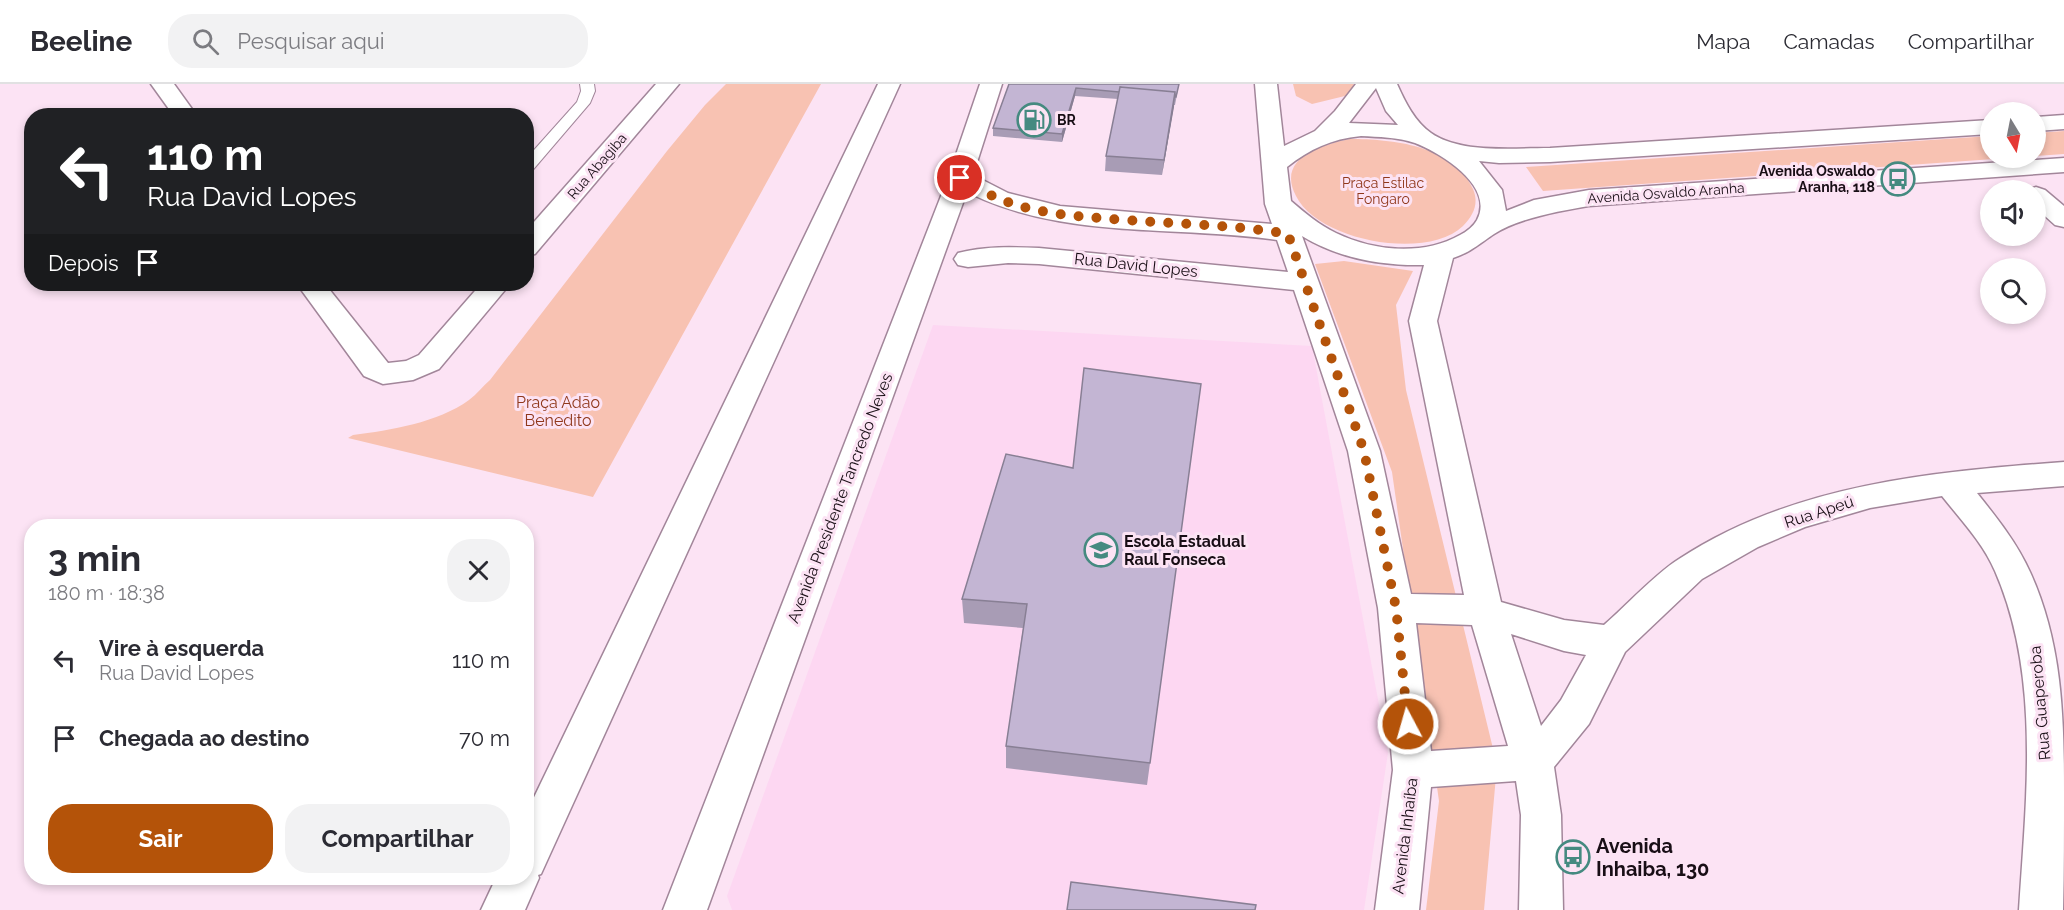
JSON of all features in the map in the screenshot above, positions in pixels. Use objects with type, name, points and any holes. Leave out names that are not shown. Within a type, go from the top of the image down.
[{"type":"main road","points":[[162,84],[180,108]]},
{"type":"main road","name":"Rua Abagiba","points":[[534,239],[668,84]]},
{"type":"main road","points":[[534,843],[889,84]]},
{"type":"main road","name":"Avenida Presidente Tancredo Neves","points":[[690,905],[960,178],[992,84]]},
{"type":"main road","points":[[1266,84],[1278,204],[1303,225],[1333,242],[1375,255],[1440,256],[1467,243],[1487,228],[1494,204],[1485,182],[1471,166],[1452,151],[1422,137],[1389,130],[1346,132],[1323,136],[1295,148],[1275,164]]},
{"type":"main road","points":[[1323,136],[1343,116],[1368,84]]},
{"type":"main road","points":[[1386,84],[1398,111],[1422,137]]},
{"type":"main road","points":[[2046,123],[2064,122]]},
{"type":"main road","points":[[1452,151],[1499,156],[1550,155],[1980,128]]},
{"type":"main road","points":[[1954,129],[2018,180]]},
{"type":"main road","name":"Avenida Osvaldo Aranha","points":[[1487,228],[1534,208],[1589,198],[2064,165]]},
{"type":"main road","points":[[960,178],[983,193],[1016,206],[1050,214],[1243,228],[1288,234]]},
{"type":"main road","name":"Avenida Inhaíba","points":[[1278,204],[1364,451],[1396,608],[1413,770],[1396,910]]},
{"type":"main road","points":[[2046,204],[2064,219]]},
{"type":"main road","name":"Rua David Lopes","points":[[968,259],[1008,255],[1039,256],[1304,282]]},
{"type":"main road","points":[[1440,256],[1423,321],[1426,345],[1486,613],[1533,762],[1542,815],[1540,910]]},
{"type":"main road","points":[[316,291],[375,369],[384,374],[413,370],[429,362],[490,291]]},
{"type":"main road","name":"Rua Apeú","points":[[1533,762],[1559,735],[1575,712],[1612,641],[1689,568],[1746,538],[1796,517],[1870,496],[1950,483],[2064,474]]},
{"type":"main road","name":"Rua Guaperoba","points":[[1950,483],[1987,529],[2013,571],[2030,621],[2040,662],[2047,778],[2042,910]]},
{"type":"main road","points":[[1396,608],[1486,613],[1587,642],[1612,641]]},
{"type":"main road","points":[[1413,770],[1533,762]]},
{"type":"main road","points":[[503,910],[515,885]]},
{"type":"lane","points":[[534,160],[583,104],[588,91],[587,84]]},
{"type":"shaded area","name":"Escola Estadual Raul Fonseca","points":[[933,325],[1312,346],[1388,753],[1364,910],[732,910],[727,896]]},
{"type":"green space","name":"Praça Adão Benedito","points":[[726,84],[821,84],[593,497],[348,438],[353,435],[398,428],[428,420],[456,408],[475,395],[490,380],[667,151],[705,105]]},
{"type":"green space","points":[[1293,84],[1354,84],[1349,95],[1312,104],[1296,96]]},
{"type":"green space","points":[[2064,131],[2064,154],[2046,155],[2046,132]]},
{"type":"green space","points":[[1980,137],[1980,160],[1543,191],[1526,167]]},
{"type":"green space","name":"Praça Estilac Fongaro","points":[[1350,139],[1402,143],[1420,147],[1452,163],[1464,174],[1475,194],[1474,209],[1470,218],[1463,226],[1446,237],[1400,244],[1374,241],[1326,225],[1308,212],[1296,196],[1291,183],[1292,172],[1297,163],[1315,150]]},
{"type":"green space","points":[[1344,261],[1413,271],[1396,305],[1406,390],[1497,765],[1484,910],[1426,910],[1439,801],[1392,472],[1315,264]]},
{"type":"building","name":"BR","points":[[1009,84],[1179,84],[1176,97],[1175,92],[1120,87],[1119,92],[1076,88],[1062,134],[993,128]]},
{"type":"building","points":[[1120,87],[1175,92],[1164,160],[1106,156]]},
{"type":"building","points":[[1084,368],[1201,384],[1150,763],[1006,746],[1027,604],[962,599],[1006,454],[1073,468]]},
{"type":"building","points":[[1071,882],[1256,905],[1255,910],[1067,910]]},
{"type":"place","name":"BR","points":[[1034,120]]},
{"type":"place","name":"Avenida Oswaldo Aranha, 118","points":[[1898,179]]},
{"type":"place","name":"Escola Estadual Raul Fonseca","points":[[1101,550]]},
{"type":"place","name":"Avenida Inhaiba, 130","points":[[1573,857]]},
{"type":"route","points":[[960,178],[983,193],[1016,206],[1050,214],[1243,228],[1288,234],[1364,451],[1396,608],[1408,724]]}]
